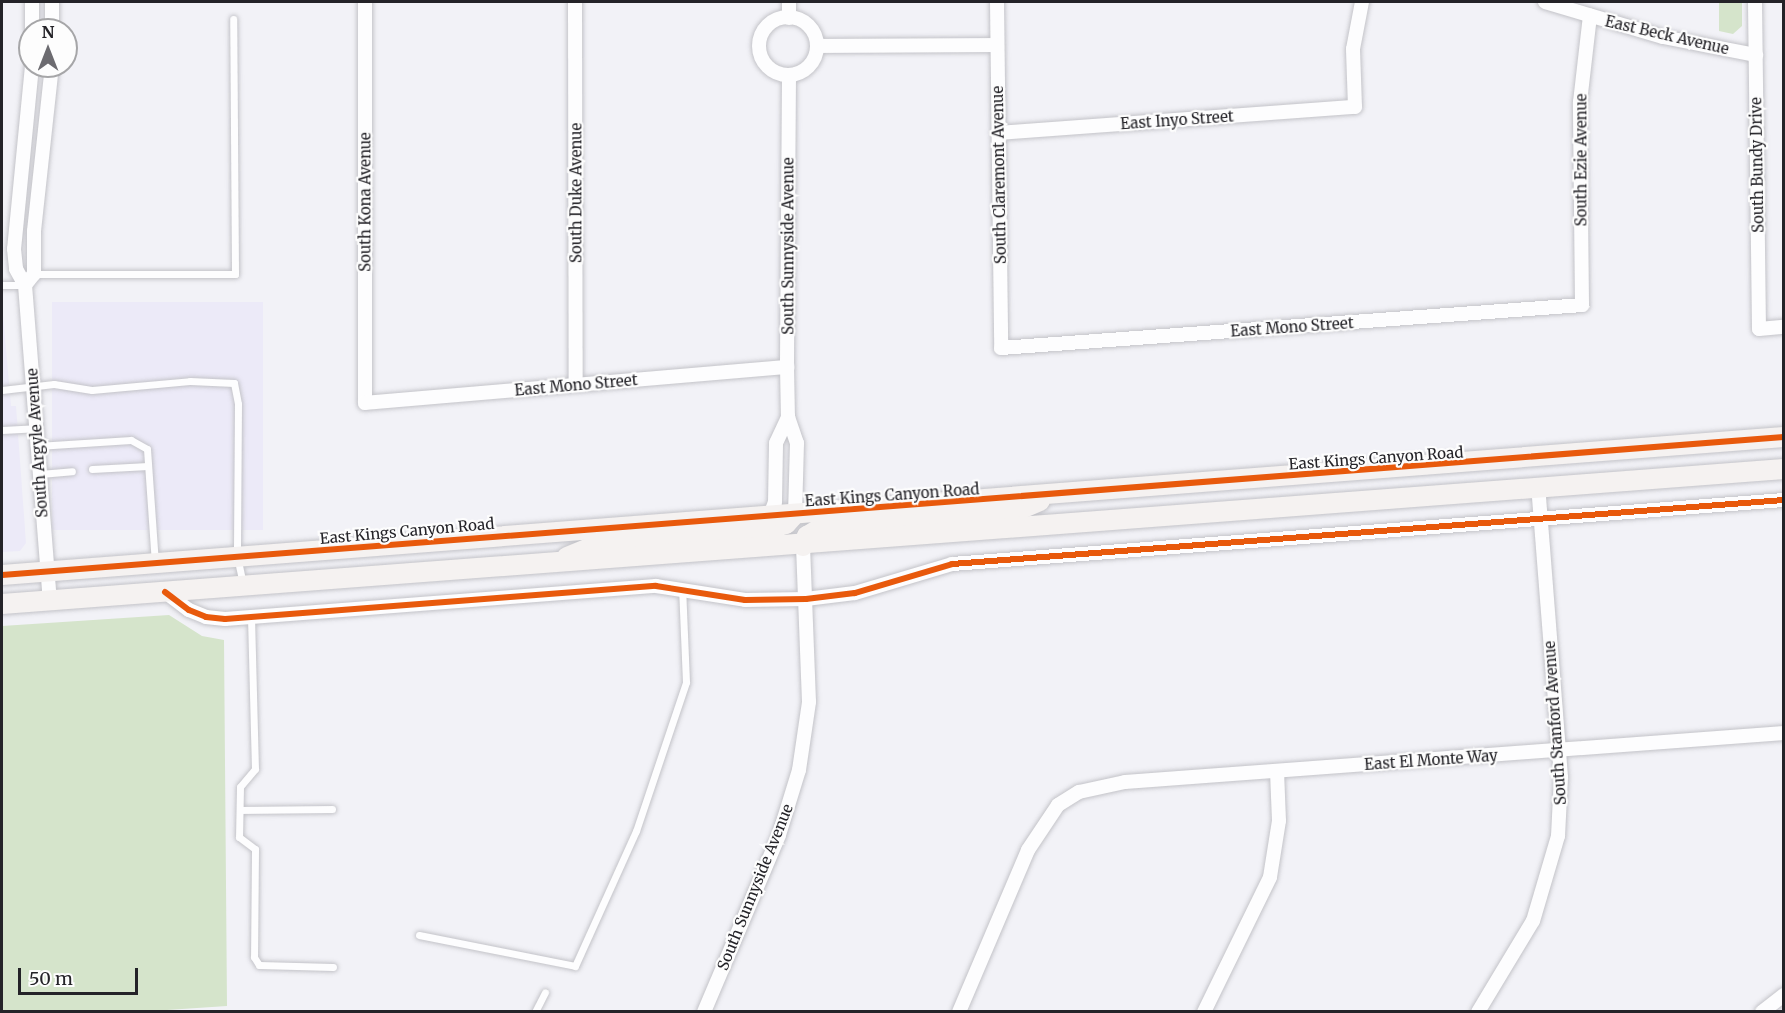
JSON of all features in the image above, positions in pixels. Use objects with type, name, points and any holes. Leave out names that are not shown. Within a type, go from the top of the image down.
[{"type":"main road","name":"East Kings Canyon Road","points":[[2,575],[1784,437]]},
{"type":"main road","points":[[1702,475],[1745,460],[1784,456]]},
{"type":"main road","points":[[2,604],[803,546],[1784,469]]},
{"type":"main road","points":[[803,546],[807,536],[822,527],[1014,512],[1057,494]]},
{"type":"main road","points":[[550,563],[596,545],[767,530],[786,524],[795,514]]},
{"type":"street","points":[[32,2],[32,18]]},
{"type":"street","points":[[52,2],[52,18]]},
{"type":"street","name":"South Kona Avenue","points":[[365,2],[365,403]]},
{"type":"street","name":"South Duke Avenue","points":[[575,2],[576,385]]},
{"type":"street","points":[[789,2],[789,18]]},
{"type":"street","name":"South Claremont Avenue","points":[[997,2],[1002,348]]},
{"type":"street","name":"East Inyo Street","points":[[998,134],[1355,107],[1353,49],[1362,2]]},
{"type":"street","name":"East Beck Avenue","points":[[1545,2],[1663,36],[1756,55]]},
{"type":"street","name":"South Bundy Drive","points":[[1755,2],[1759,329],[1784,327]]},
{"type":"street","name":"South Ezie Avenue","points":[[1582,305],[1580,102],[1590,16]]},
{"type":"street","points":[[789,18],[806,23],[813,30],[817,46],[807,68],[789,75],[769,67],[760,50],[760,40],[770,24],[789,18]]},
{"type":"street","points":[[817,46],[996,45]]},
{"type":"street","name":"South Sunnyside Avenue","points":[[789,75],[787,367],[788,417],[797,443],[795,514]]},
{"type":"street","name":"South Argyle Avenue","points":[[30,280],[16,269],[14,249],[31,78]]},
{"type":"street","name":"South Argyle Avenue","points":[[50,600],[35,428],[30,280],[51,78]]},
{"type":"street","name":"East Mono Street","points":[[1002,348],[1582,305]]},
{"type":"street","name":"East Mono Street","points":[[365,403],[787,367]]},
{"type":"street","name":"South Sunnyside Avenue","points":[[770,515],[775,502],[776,443],[788,417]]},
{"type":"street","name":"South Stanford Avenue","points":[[1478,1011],[1530,928],[1552,868],[1562,801],[1538,488]]},
{"type":"street","points":[[165,592],[206,618],[251,618],[656,586],[682,588],[745,600],[806,599],[855,593],[952,564],[1784,500]]},
{"type":"street","name":"South Sunnyside Avenue","points":[[704,1011],[779,835],[799,770],[809,702],[803,546]]},
{"type":"street","name":"East El Monte Way","points":[[959,1011],[1028,849],[1058,805],[1079,792],[1125,782],[1784,733]]},
{"type":"street","points":[[1204,1011],[1270,877],[1279,821],[1277,771]]},
{"type":"street","points":[[1762,1011],[1784,995]]},
{"type":"lane","points":[[2,285],[30,280],[235,274],[233,19]]},
{"type":"lane","points":[[2,390],[54,384],[92,390],[190,381],[234,383],[238,404],[237,556],[244,586]]},
{"type":"lane","points":[[2,430],[35,428]]},
{"type":"lane","points":[[37,446],[131,441],[147,449],[155,563]]},
{"type":"lane","points":[[92,469],[148,466]]},
{"type":"lane","points":[[40,474],[72,471]]},
{"type":"lane","points":[[419,935],[575,966],[636,831],[686,682],[682,588]]},
{"type":"lane","points":[[251,618],[255,769],[240,787],[239,837],[255,849],[255,957],[260,965],[333,967]]},
{"type":"lane","points":[[240,810],[332,809]]},
{"type":"lane","points":[[535,1011],[545,992]]},
{"type":"shaded area","points":[[52,302],[263,302],[263,530],[52,530]]},
{"type":"shaded area","points":[[2,303],[11,406],[16,406],[26,543],[20,551],[2,552]]},
{"type":"green space","points":[[1719,2],[1742,2],[1742,26],[1733,34],[1719,31]]},
{"type":"green space","points":[[169,615],[202,636],[224,640],[227,1006],[137,1012],[2,1011],[2,626]]},
{"type":"cycle path","points":[[2,575],[1784,437]]},
{"type":"cycle path","points":[[165,592],[189,610],[206,617],[225,619],[656,586],[745,600],[806,599],[855,593],[952,564],[1784,500]]}]
